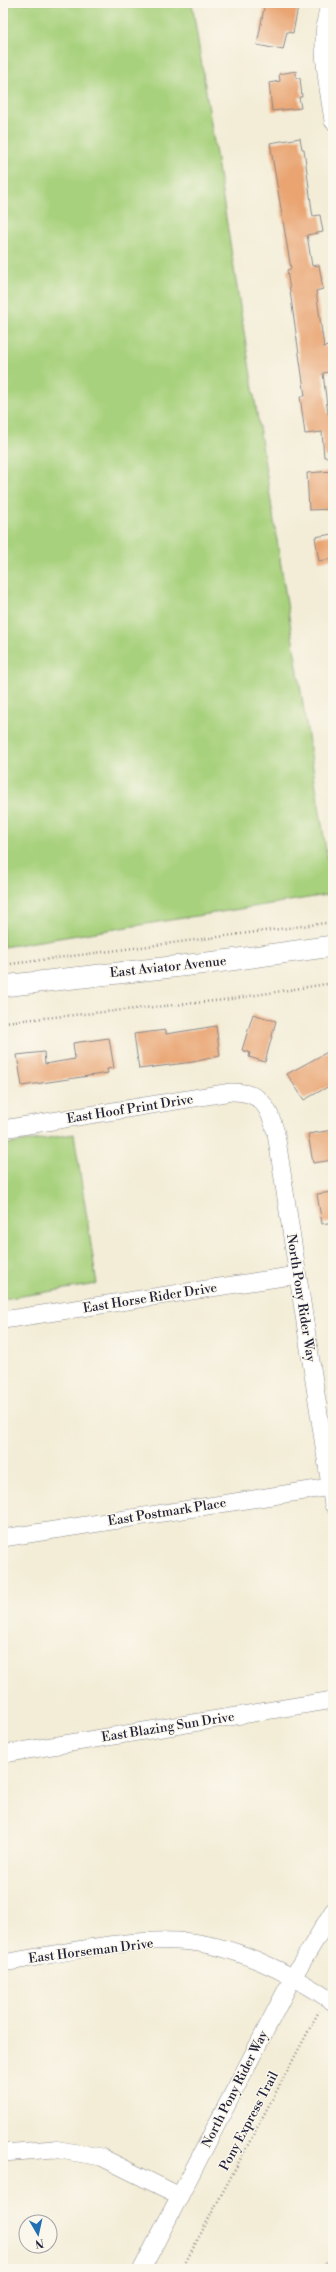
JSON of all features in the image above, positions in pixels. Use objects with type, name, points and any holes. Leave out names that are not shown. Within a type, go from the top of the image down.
[{"type":"street","points":[[330,3],[326,14],[324,60],[333,121]]},
{"type":"street","name":"East Aviator Avenue","points":[[3,986],[216,962],[333,946]]},
{"type":"street","name":"East Hoof Print Drive","points":[[3,1129],[231,1092],[241,1092],[256,1096]]},
{"type":"street","name":"North Pony Rider Way","points":[[256,1096],[270,1114],[276,1134],[333,1505]]},
{"type":"street","name":"East Horse Rider Drive","points":[[3,1320],[297,1275]]},
{"type":"street","name":"East Postmark Place","points":[[3,1538],[330,1487]]},
{"type":"street","name":"East Blazing Sun Drive","points":[[3,1754],[333,1700]]},
{"type":"street","name":"North Pony Rider Way","points":[[142,2269],[293,1977],[333,1911]]},
{"type":"street","name":"East Horseman Drive","points":[[3,1963],[120,1944],[177,1941],[211,1945],[293,1977],[330,2000]]},
{"type":"street","points":[[3,2153],[54,2149],[101,2157],[180,2196]]},
{"type":"path","points":[[3,965],[333,922]]},
{"type":"path","points":[[4,1022],[224,1000],[333,983]]},
{"type":"path","name":"Pony Express Trail","points":[[182,2269],[330,2000]]},
{"type":"green space","points":[[3,3],[192,3],[333,894],[3,947]]},
{"type":"green space","points":[[74,1134],[97,1284],[3,1299],[3,1145]]},
{"type":"building","points":[[265,3],[298,7],[293,33],[287,32],[283,50],[257,45]]},
{"type":"building","points":[[296,71],[296,78],[300,78],[302,97],[299,97],[301,108],[272,111],[269,83],[280,81],[279,74]]},
{"type":"building","points":[[300,138],[302,149],[304,149],[313,216],[320,215],[323,232],[307,235],[312,266],[319,265],[323,289],[316,291],[324,347],[328,346],[333,371],[323,373],[328,414],[333,414],[333,457],[324,457],[322,432],[305,434],[300,396],[305,396],[287,270],[291,269],[270,143]]},
{"type":"building","points":[[333,471],[333,509],[309,510],[307,473]]},
{"type":"building","points":[[333,534],[333,559],[319,561],[315,537]]},
{"type":"building","points":[[253,1014],[276,1021],[265,1062],[249,1057],[250,1053],[242,1050]]},
{"type":"building","points":[[216,1026],[220,1056],[193,1062],[139,1069],[134,1034],[166,1030],[166,1034]]},
{"type":"building","points":[[109,1038],[114,1068],[107,1069],[108,1073],[22,1086],[17,1055],[44,1052],[45,1064],[75,1059],[73,1043]]},
{"type":"building","points":[[333,1049],[333,1084],[304,1100],[287,1074]]},
{"type":"building","points":[[333,1130],[333,1160],[313,1163],[308,1134]]},
{"type":"building","points":[[333,1192],[333,1222],[322,1224],[317,1194]]}]
